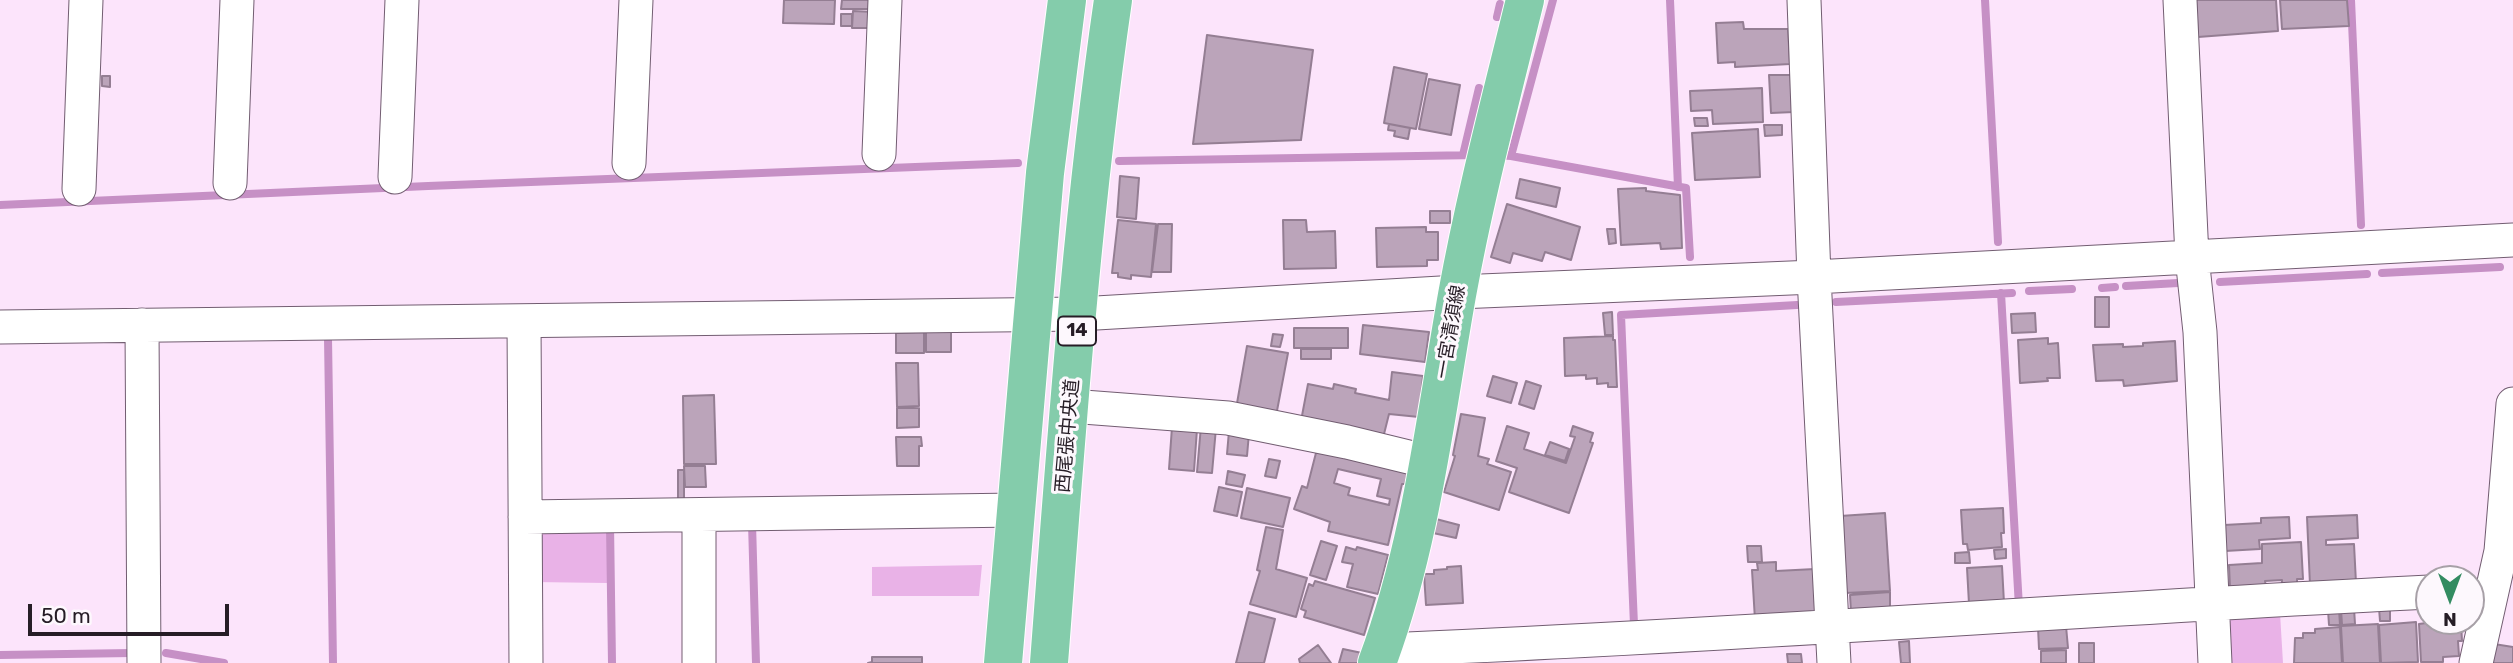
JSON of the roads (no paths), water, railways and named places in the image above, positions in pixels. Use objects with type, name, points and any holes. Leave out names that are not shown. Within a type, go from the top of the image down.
[{"type":"main road","name":"14","points":[[1003,663],[1031,314],[1045,173],[1067,0]]},
{"type":"main road","name":"西尾張中央道","points":[[1049,663],[1082,254],[1096,120],[1113,0]]},
{"type":"main road","name":"一宮清須線","points":[[1379,656],[1414,535],[1458,292],[1525,0]]},
{"type":"street","points":[[79,189],[86,0]]},
{"type":"street","points":[[230,183],[237,0]]},
{"type":"street","points":[[395,177],[402,0]]},
{"type":"street","points":[[629,163],[636,0]]},
{"type":"street","points":[[879,154],[885,0]]},
{"type":"street","points":[[1804,0],[1814,278],[1834,663]]},
{"type":"street","points":[[2180,0],[2192,257],[2200,332],[2215,663]]},
{"type":"street","points":[[0,327],[1079,314],[1458,292],[1814,278],[2513,240]]},
{"type":"street","points":[[524,321],[526,663]]},
{"type":"street","points":[[142,325],[144,663]]},
{"type":"street","points":[[2476,663],[2501,551],[2513,404]]},
{"type":"street","points":[[1070,405],[1228,418],[1429,462]]},
{"type":"street","points":[[525,517],[1017,510]]},
{"type":"street","points":[[699,515],[699,663]]},
{"type":"street","points":[[1379,656],[1527,653],[1832,628],[2415,593]]},
{"type":"waterway","points":[[1496,155],[1511,156],[1553,0]]},
{"type":"waterway","points":[[1670,0],[1678,187]]},
{"type":"waterway","points":[[1985,0],[1998,242]]},
{"type":"waterway","points":[[2351,0],[2361,225]]},
{"type":"waterway","points":[[1497,17],[1500,4]]},
{"type":"waterway","points":[[1463,155],[1479,88]]},
{"type":"waterway","points":[[1119,161],[1477,155]]},
{"type":"waterway","points":[[1511,156],[1686,188],[1690,257]]},
{"type":"waterway","points":[[0,205],[1018,163]]},
{"type":"waterway","points":[[2382,273],[2500,267]]},
{"type":"waterway","points":[[2220,282],[2367,274]]},
{"type":"waterway","points":[[2126,286],[2178,283]]},
{"type":"waterway","points":[[2102,288],[2115,287]]},
{"type":"waterway","points":[[2029,291],[2072,289]]},
{"type":"waterway","points":[[2001,293],[2019,607]]},
{"type":"waterway","points":[[1836,302],[2012,293]]},
{"type":"waterway","points":[[1629,626],[1634,625],[1621,315],[1797,305]]},
{"type":"waterway","points":[[328,338],[333,663]]},
{"type":"waterway","points":[[752,523],[756,663]]},
{"type":"waterway","points":[[610,524],[612,663]]},
{"type":"waterway","points":[[0,655],[132,653]]},
{"type":"waterway","points":[[166,653],[224,663]]}]
